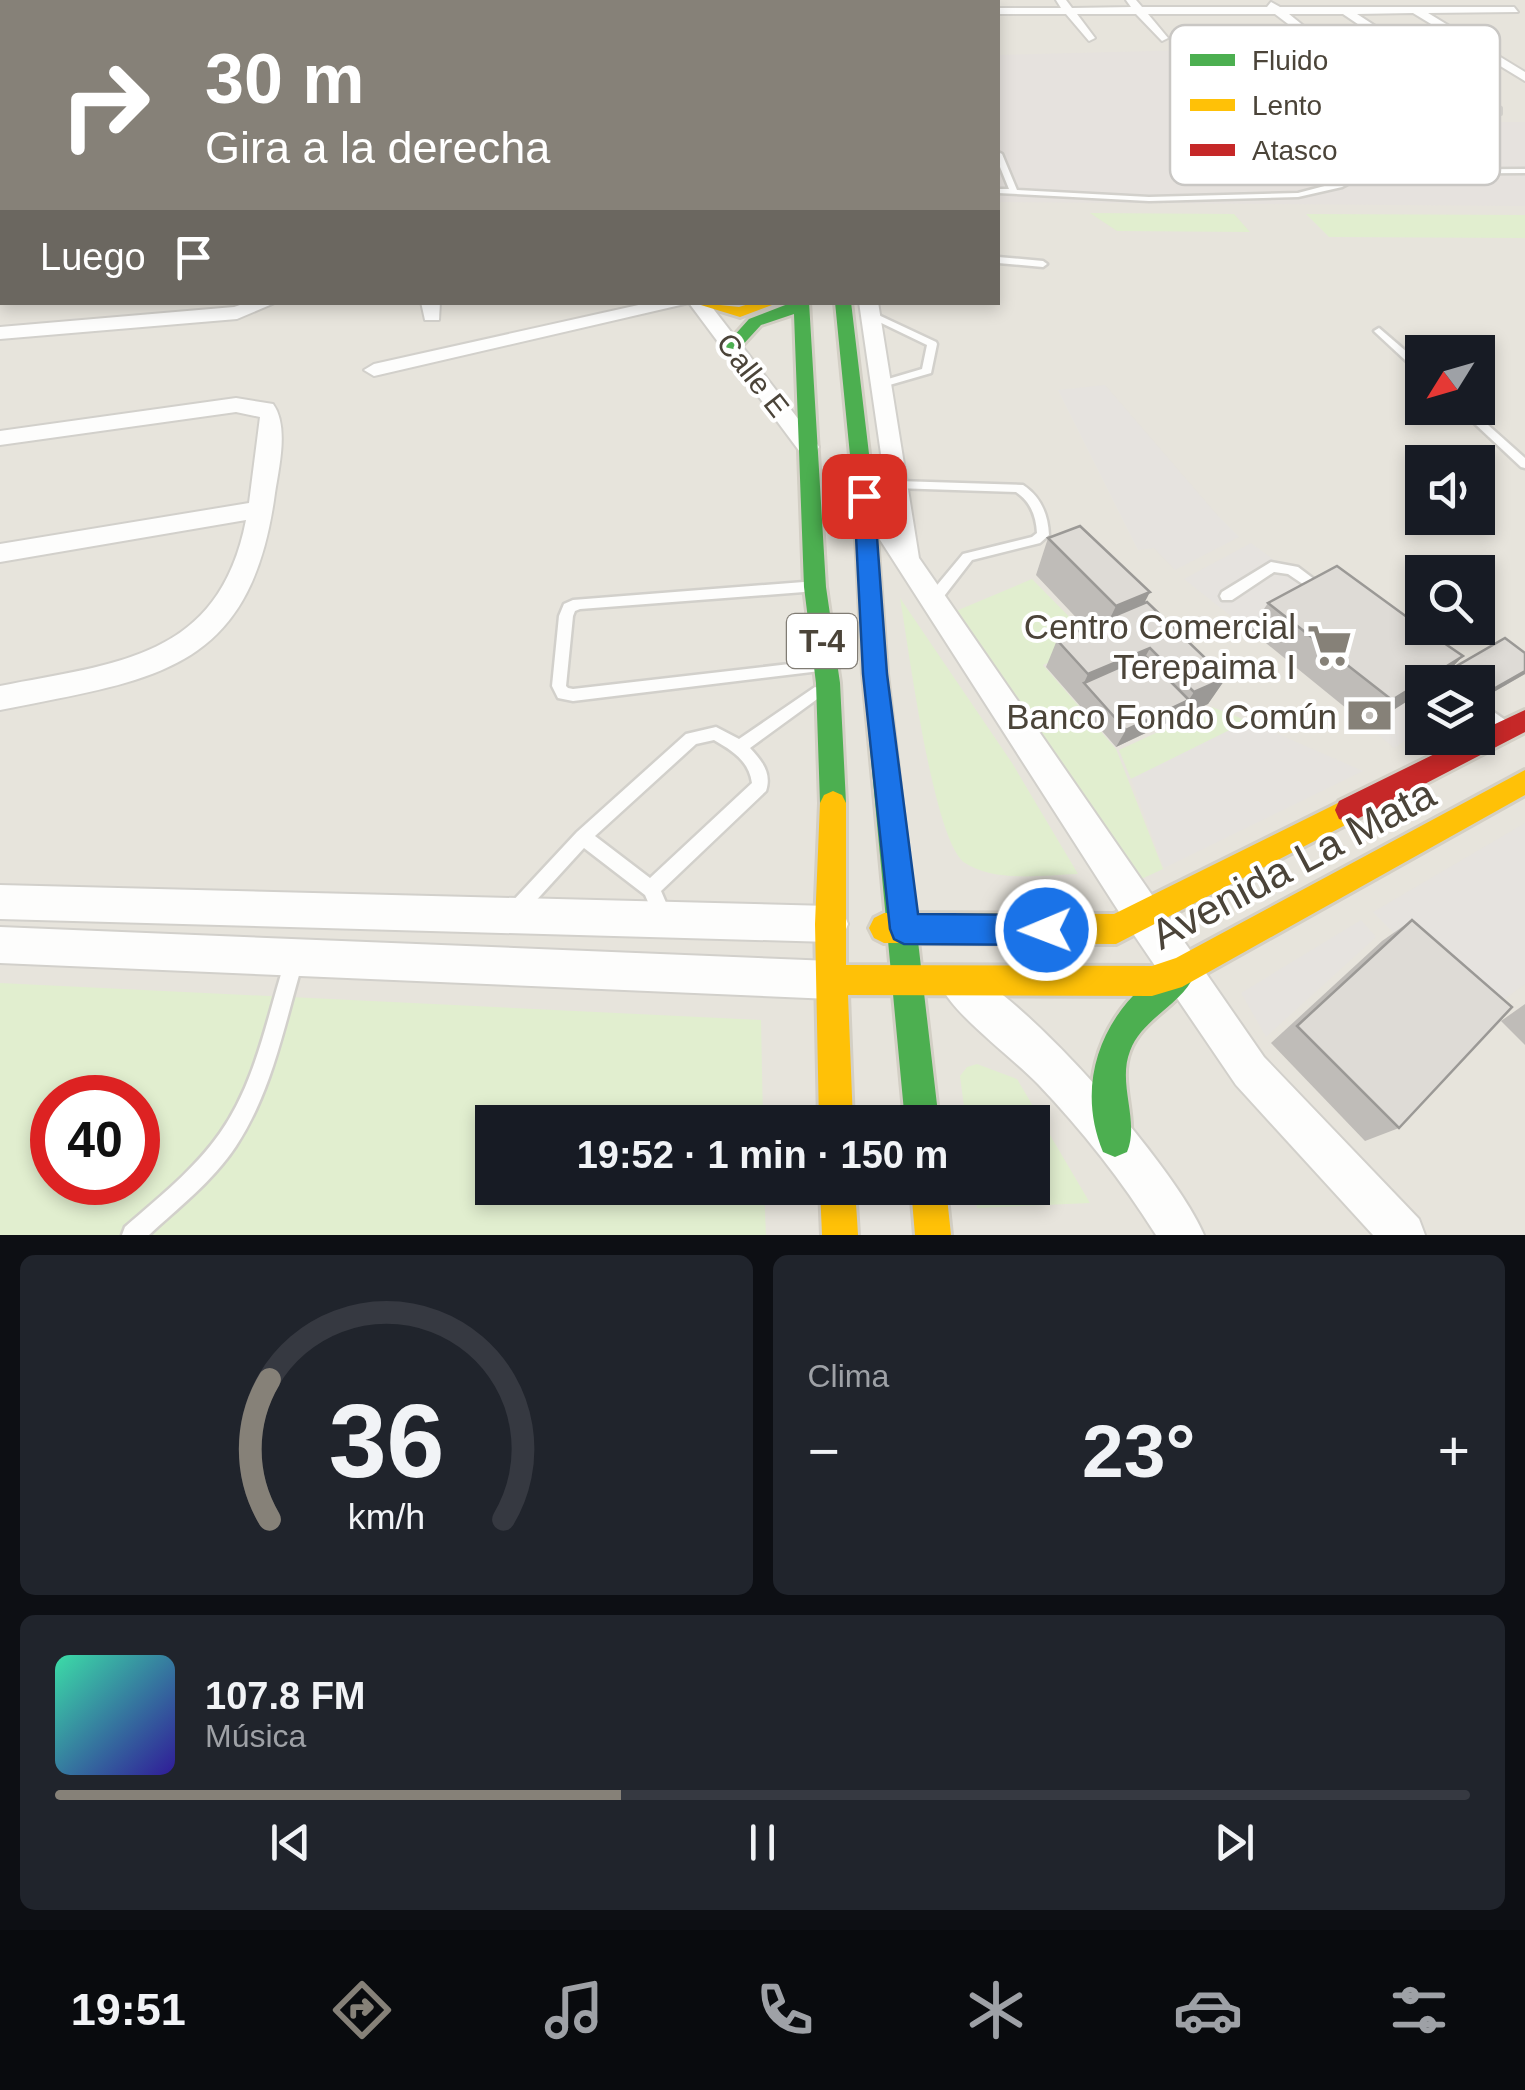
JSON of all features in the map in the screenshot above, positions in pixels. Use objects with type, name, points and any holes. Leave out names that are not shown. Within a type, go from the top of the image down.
[{"type":"main road","points":[[711,305],[740,312],[763,305]]},
{"type":"main road","points":[[732,347],[755,322],[798,305]]},
{"type":"main road","name":"T-4","points":[[801,305],[815,587],[827,674],[849,925],[831,980],[835,1105]]},
{"type":"main road","name":"T-4","points":[[842,305],[864,496],[875,674],[920,1105]]},
{"type":"main road","name":"Avenida La Mata","points":[[849,925],[904,929],[1116,929],[1516,724]]},
{"type":"main road","name":"Avenida La Mata","points":[[831,980],[1152,981],[1182,972],[1525,782]]},
{"type":"main road","points":[[1116,1140],[1105,1084],[1110,1048],[1130,1016],[1182,972]]},
{"type":"main road","points":[[839,1205],[840,1235]]},
{"type":"main road","points":[[931,1205],[934,1235]]},
{"type":"street","points":[[1198,0],[1224,22]]},
{"type":"street","points":[[1264,0],[1295,25]]},
{"type":"street","points":[[1330,0],[1367,25]]},
{"type":"street","points":[[1400,0],[1440,25]]},
{"type":"street","points":[[1470,0],[1519,13]]},
{"type":"street","points":[[1065,5],[1090,38]]},
{"type":"street","points":[[1135,5],[1162,38]]},
{"type":"street","points":[[1000,7],[1135,5],[1210,10],[1344,10],[1492,5]]},
{"type":"street","points":[[1000,8],[1011,24]]},
{"type":"street","points":[[1500,62],[1525,77]]},
{"type":"street","points":[[1500,66],[1506,66]]},
{"type":"street","points":[[112,323],[117,305]]},
{"type":"street","points":[[0,333],[237,313],[260,305]]},
{"type":"street","points":[[374,370],[666,305]]},
{"type":"street","name":"Calle E","points":[[700,305],[808,447]]},
{"type":"street","points":[[870,309],[910,566]]},
{"type":"street","points":[[0,438],[252,404],[266,409],[271,417],[264,509],[252,557],[220,616],[200,637],[146,667],[0,698]]},
{"type":"street","points":[[864,496],[1143,917],[1250,1071],[1403,1235]]},
{"type":"street","points":[[0,553],[264,509]]},
{"type":"street","points":[[0,902],[510,916],[657,904],[849,925]]},
{"type":"street","points":[[0,945],[831,980]]},
{"type":"street","points":[[955,982],[1013,1029],[1116,1140],[1182,1235]]},
{"type":"lane","points":[[1000,159],[1014,192]]},
{"type":"lane","points":[[1000,192],[1149,199],[1298,195],[1336,185]]},
{"type":"lane","points":[[1000,260],[1043,264]]},
{"type":"lane","points":[[870,309],[932,344],[926,371],[882,384]]},
{"type":"lane","points":[[1380,330],[1405,354]]},
{"type":"lane","points":[[1482,425],[1525,464]]},
{"type":"lane","points":[[898,485],[1019,488],[1033,500],[1044,529],[1036,540],[968,557],[932,600]]},
{"type":"lane","points":[[1227,596],[1270,566],[1278,566],[1291,567],[1335,600]]},
{"type":"lane","points":[[815,587],[578,604],[569,608],[566,616],[558,686],[563,694],[573,695],[827,674]]},
{"type":"lane","points":[[740,747],[827,674]]},
{"type":"lane","points":[[510,916],[582,837],[691,739],[716,733],[740,747],[758,768],[760,786],[657,904],[582,837]]},
{"type":"lane","points":[[133,1235],[197,1177],[228,1139],[250,1097],[295,956]]},
{"type":"shaded area","points":[[1000,0],[1525,0],[1525,1235],[0,1235],[0,305],[1000,305]]},
{"type":"shaded area","points":[[1170,51],[1170,185],[1500,185],[1500,122],[1525,122],[1525,206],[1000,202],[1000,55]]},
{"type":"shaded area","points":[[1105,385],[1239,537],[1175,570],[1154,548],[1138,550],[1058,390]]},
{"type":"shaded area","points":[[1251,543],[1313,589],[1246,628],[1184,579]]},
{"type":"shaded area","points":[[1405,703],[1405,741],[1394,748],[1368,726]]},
{"type":"shaded area","points":[[1248,721],[1363,771],[1164,868],[1131,779]]},
{"type":"shaded area","points":[[1525,823],[1525,984],[1479,1018],[1373,912]]},
{"type":"shaded area","points":[[1361,920],[1376,937],[1266,1037],[1241,993]]},
{"type":"green space","points":[[1090,213],[1234,214],[1250,232],[1117,231]]},
{"type":"green space","points":[[1306,214],[1525,215],[1525,238],[1329,237]]},
{"type":"green space","points":[[1032,579],[1095,643],[1043,665],[1116,749],[1163,869],[1137,881],[956,611]]},
{"type":"green space","points":[[900,598],[1012,763],[1078,874],[991,873],[965,863],[953,847],[932,782]]},
{"type":"green space","points":[[1212,707],[1248,721],[1131,779],[1119,750]]},
{"type":"green space","points":[[0,983],[761,1020],[763,1105],[475,1105],[475,1205],[765,1205],[766,1235],[0,1235]]},
{"type":"green space","points":[[977,1064],[1017,1079],[1032,1105],[964,1105],[960,1076],[967,1067]]},
{"type":"green space","points":[[1050,1135],[1090,1203],[1050,1205]]},
{"type":"green space","points":[[977,1205],[1045,1205],[977,1208]]},
{"type":"building","points":[[1080,526],[1150,592],[1116,606],[1048,538]]},
{"type":"building","points":[[1337,566],[1405,616],[1405,645],[1447,645],[1463,656],[1448,665],[1405,665],[1405,692],[1392,700],[1268,603]]},
{"type":"building","points":[[1147,602],[1226,678],[1194,692],[1150,648],[1088,674],[1057,640]]},
{"type":"building","points":[[1505,638],[1525,653],[1525,671],[1495,688],[1495,665],[1458,665]]},
{"type":"building","points":[[1145,656],[1189,700],[1126,730],[1084,683]]},
{"type":"building","points":[[1412,920],[1512,1007],[1399,1128],[1297,1026]]},
{"type":"traffic: fast","points":[[801,305],[815,587],[828,683],[833,803]]},
{"type":"traffic: fast","points":[[843,305],[864,496],[875,674],[920,1105]]},
{"type":"traffic: fast","points":[[732,347],[755,322],[801,306]]},
{"type":"traffic: fast","points":[[1115,1140],[1109,1084],[1116,1045],[1138,1012],[1180,974]]},
{"type":"traffic: slow","points":[[711,305],[740,312],[763,305]]},
{"type":"traffic: slow","points":[[831,980],[1152,981],[1182,972],[1525,782]]},
{"type":"traffic: slow","points":[[833,803],[830,924],[835,1105]]},
{"type":"traffic: slow","points":[[884,928],[1116,929],[1348,810]]},
{"type":"traffic: slow","points":[[839,1205],[840,1235]]},
{"type":"traffic: slow","points":[[930,1205],[933,1235]]},
{"type":"traffic: jam","points":[[1348,810],[1525,720]]},
{"type":"place","name":"Centro Comercial Terepaima I","points":[[1329,646]]},
{"type":"place","name":"Banco Fondo Común","points":[[1370,716]]},
{"type":"route","points":[[864,496],[875,674],[904,929],[1046,930]]}]
